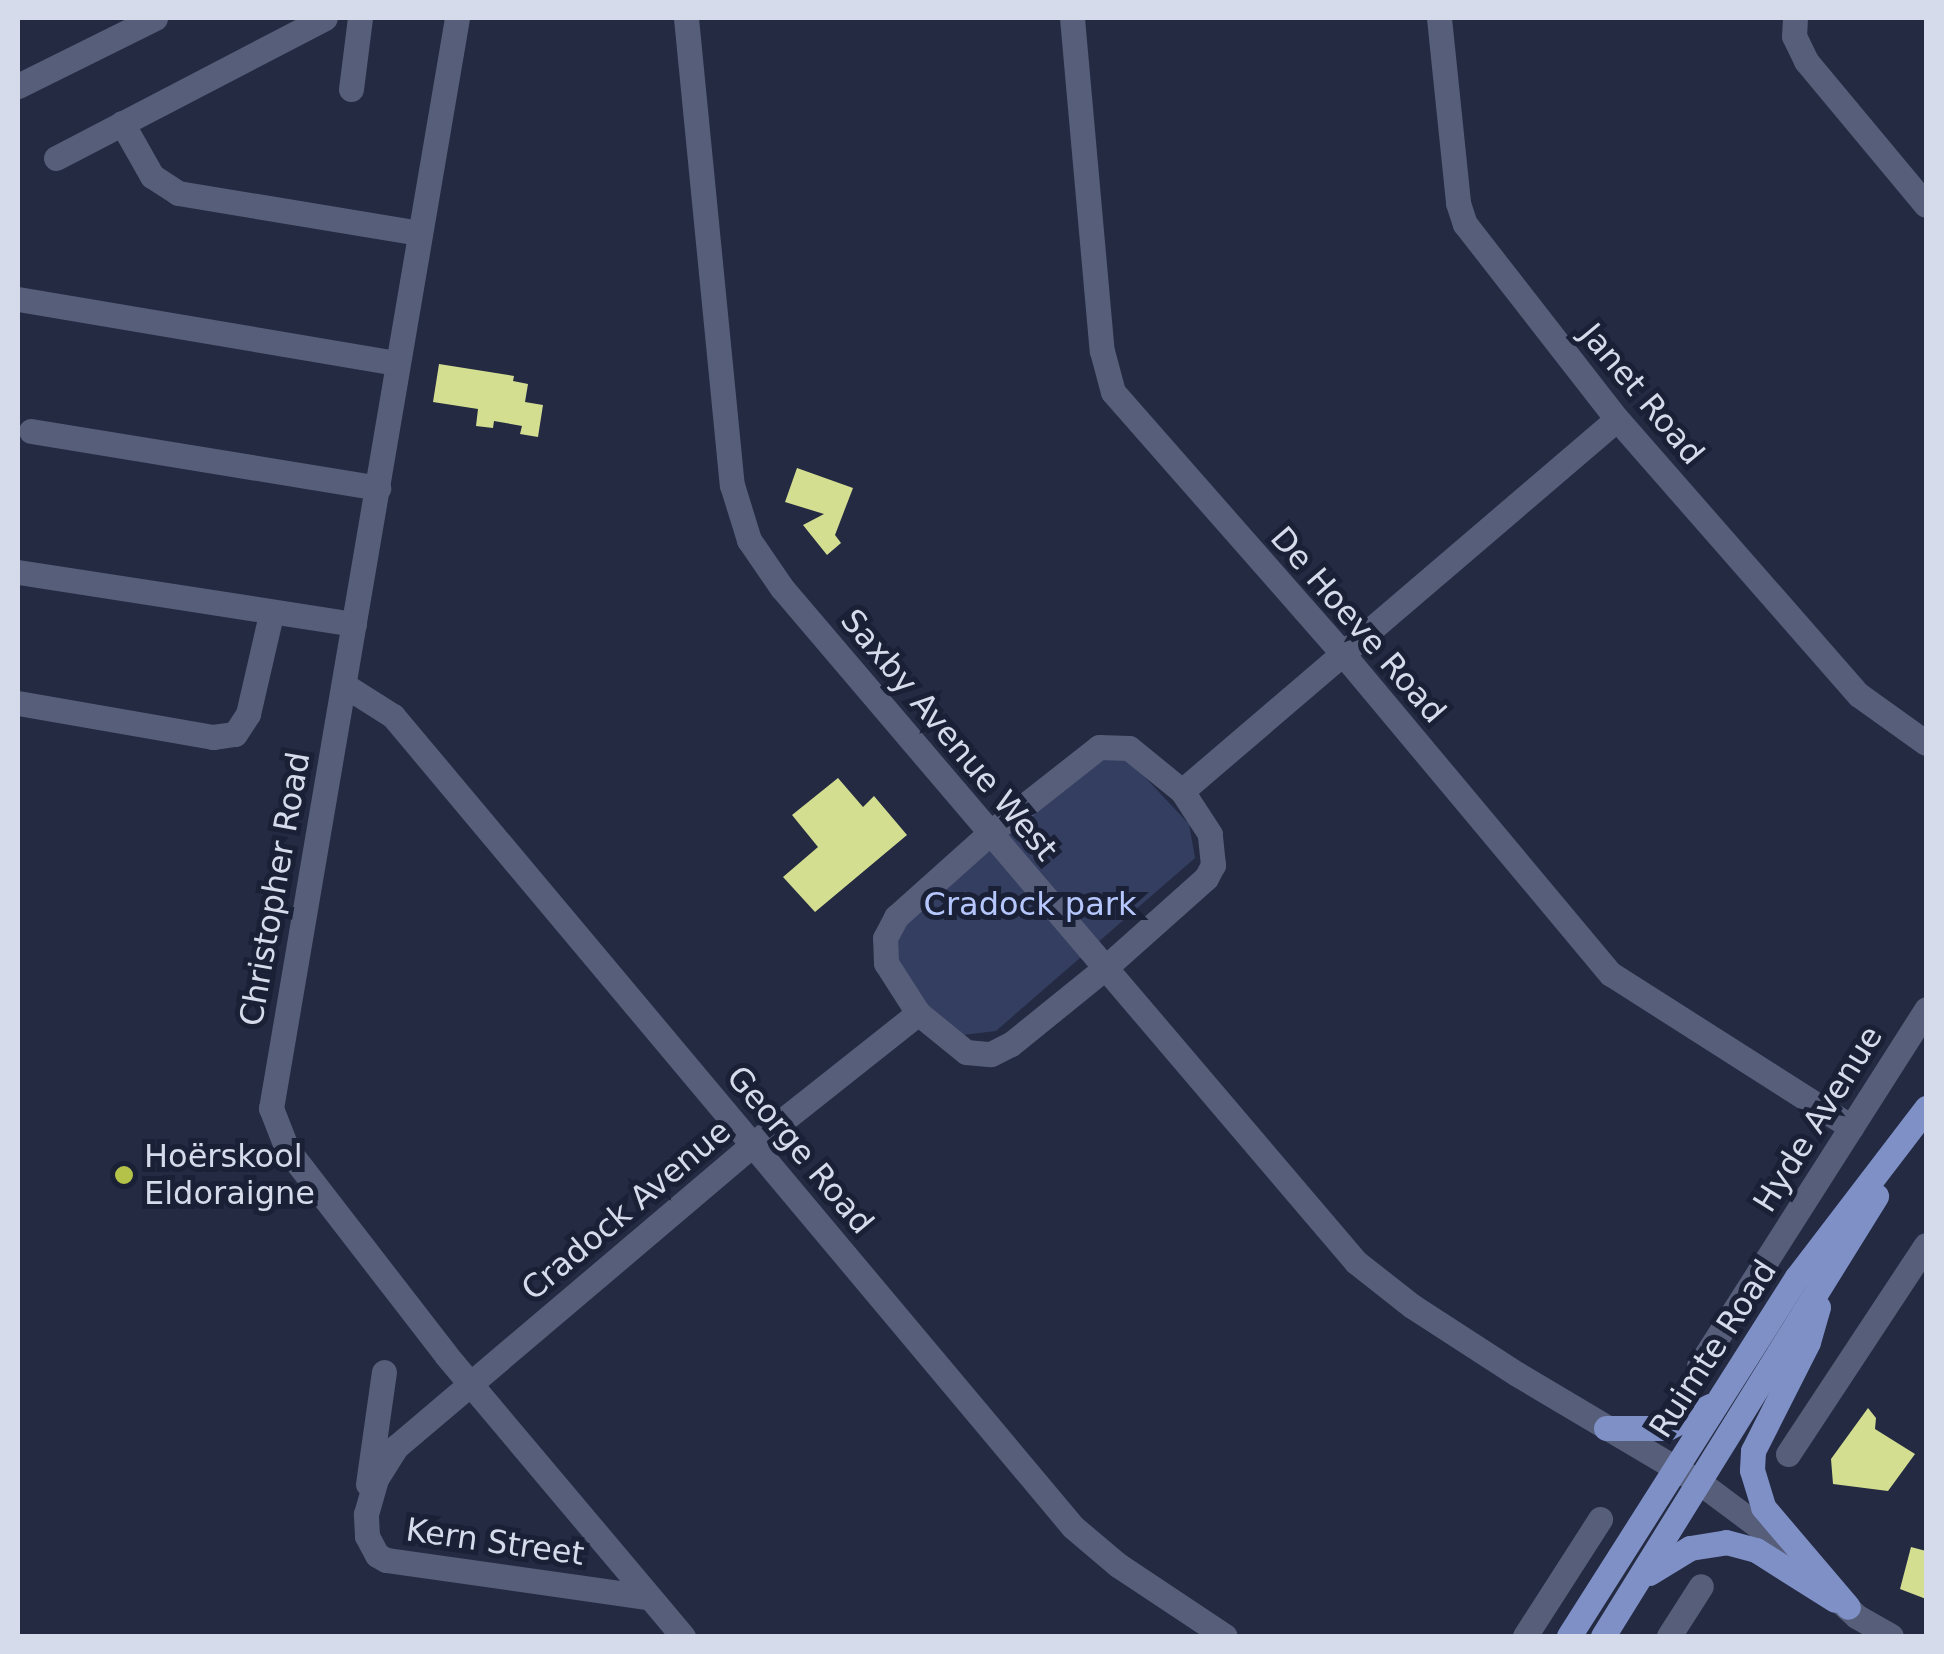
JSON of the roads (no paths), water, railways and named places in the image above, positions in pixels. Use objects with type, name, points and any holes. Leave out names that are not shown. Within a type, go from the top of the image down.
[{"type":"main road","name":"Ruimte Road","points":[[1603,1636],[1819,1292],[1926,1108]]},
{"type":"main road","name":"Ruimte Road","points":[[1569,1636],[1796,1277],[1926,1108]]},
{"type":"main road","points":[[1819,1292],[1808,1342],[1759,1437],[1752,1470],[1763,1507],[1850,1620]]},
{"type":"main road","points":[[1606,1428],[1667,1428],[1685,1422],[1704,1412],[1732,1383]]},
{"type":"main road","points":[[1640,1580],[1680,1553],[1726,1542],[1756,1550],[1850,1620]]},
{"type":"street","points":[[18,86],[156,18]]},
{"type":"street","points":[[56,158],[324,18]]},
{"type":"street","points":[[351,89],[360,18]]},
{"type":"street","name":"Christopher Road","points":[[457,18],[271,1108],[287,1149],[472,1384],[647,1597],[684,1636]]},
{"type":"street","name":"Saxby Avenue West","points":[[686,18],[732,486],[740,518],[782,588],[1356,1262],[1412,1306],[1699,1482],[1758,1526],[1850,1620],[1892,1636]]},
{"type":"street","name":"De Hoeve Road","points":[[1072,18],[1102,351],[1114,392],[1343,654],[1610,974],[1851,1127]]},
{"type":"street","name":"Janet Road","points":[[1439,18],[1458,202],[1465,224],[1617,419],[1866,702],[1926,742]]},
{"type":"street","points":[[1795,18],[1794,36],[1806,62],[1926,206]]},
{"type":"street","points":[[122,123],[152,176],[178,193],[419,234]]},
{"type":"street","points":[[18,299],[398,363]]},
{"type":"street","points":[[1182,791],[1617,419]]},
{"type":"street","points":[[31,431],[378,488]]},
{"type":"street","points":[[18,572],[354,624]]},
{"type":"street","points":[[18,703],[213,736],[235,734],[248,714],[271,614]]},
{"type":"street","name":"George Road","points":[[344,685],[393,716],[1073,1527],[1118,1565],[1224,1636]]},
{"type":"street","points":[[1099,746],[1129,748],[1182,791],[1210,834],[1213,866],[1206,878],[1105,968],[1011,1044],[990,1054],[966,1052],[918,1013],[886,963],[885,938],[896,917],[992,832],[1099,746]]},
{"type":"street","name":"Hyde Avenue","points":[[1699,1366],[1926,1009]]},
{"type":"street","name":"Cradock Avenue","points":[[472,1384],[754,1144],[918,1013]]},
{"type":"street","points":[[1788,1454],[1926,1244]]},
{"type":"street","name":"Kern Street","points":[[384,1372],[366,1514],[377,1555],[396,1563],[647,1597]]},
{"type":"street","name":"Kern Street","points":[[366,1514],[376,1479],[396,1447],[472,1384]]},
{"type":"street","points":[[1525,1636],[1600,1519]]},
{"type":"street","points":[[1669,1636],[1701,1586]]},
{"type":"place","name":"Hoërskool Eldoraigne","points":[[124,1175]]},
{"type":"park label","name":"Cradock park","points":[[1030,904]]}]
